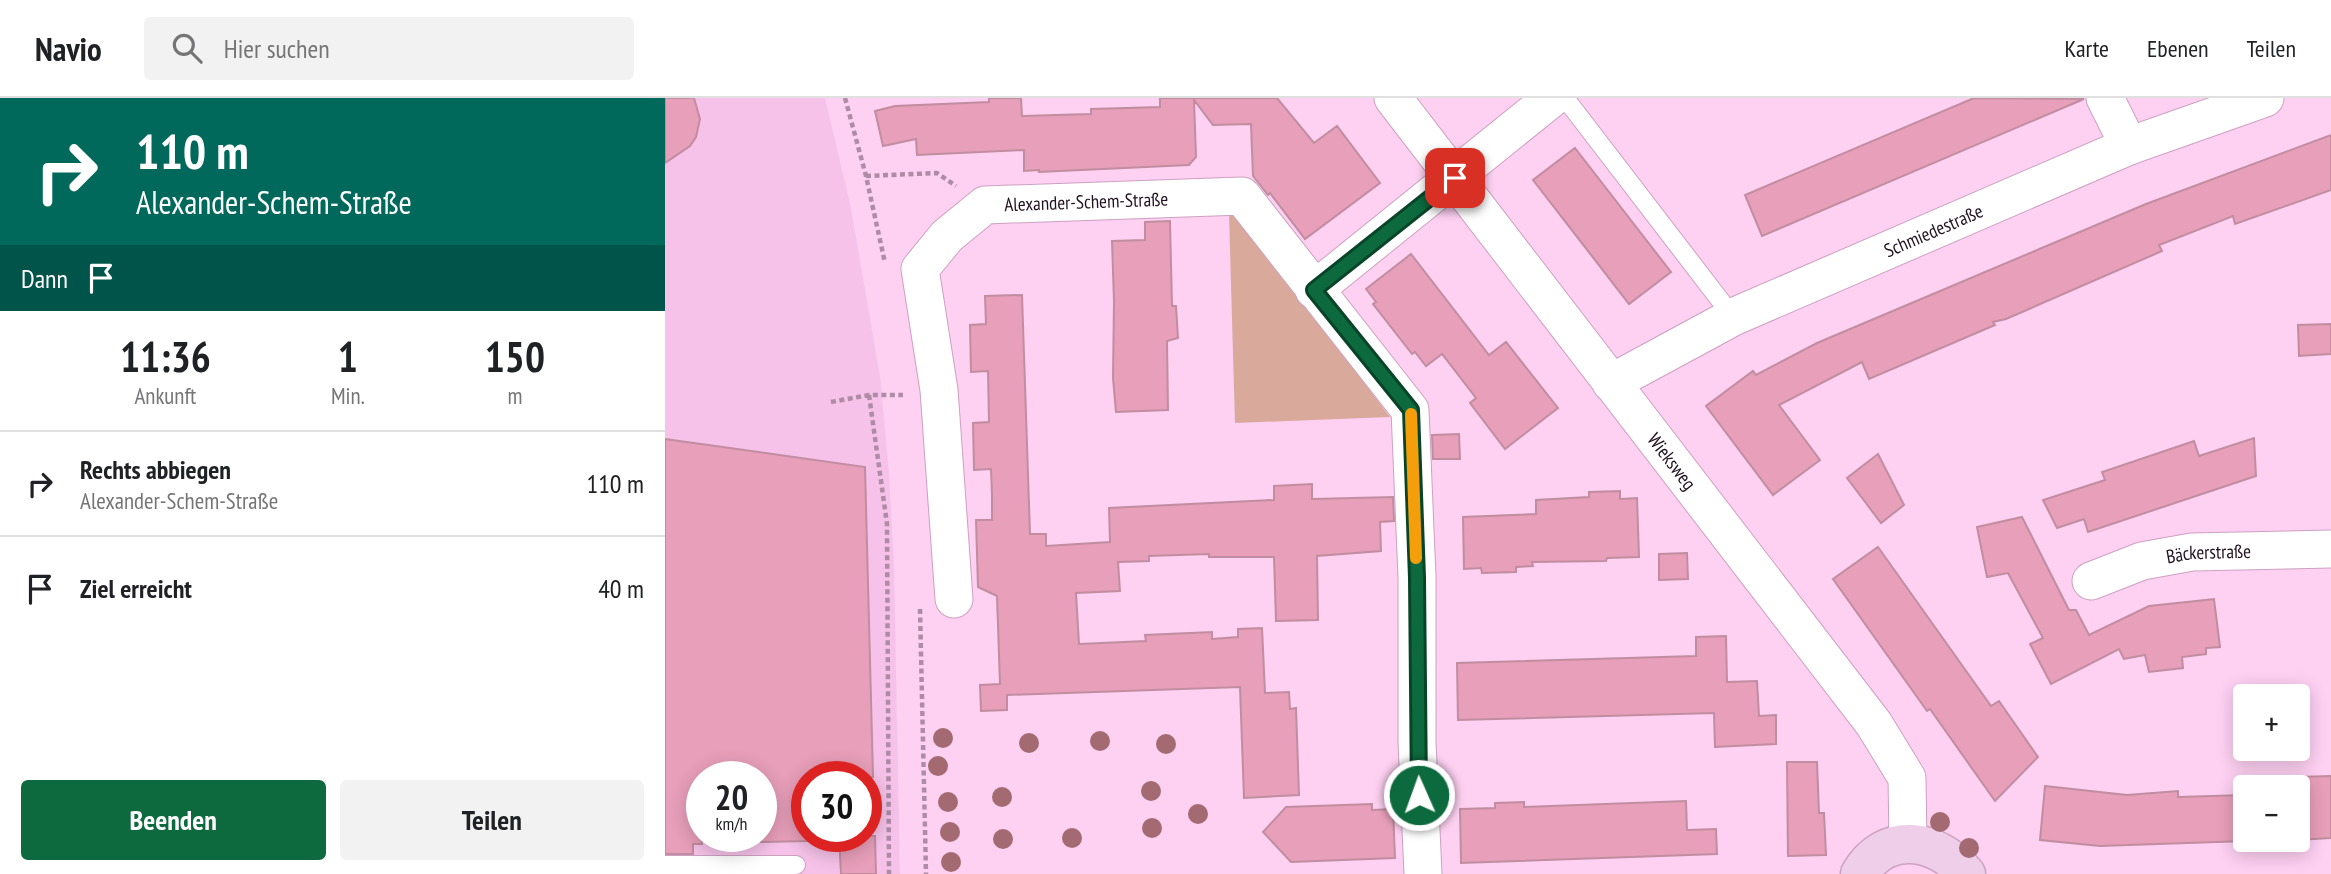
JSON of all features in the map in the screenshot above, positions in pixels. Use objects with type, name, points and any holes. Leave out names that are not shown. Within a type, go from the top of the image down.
[{"type":"main road","points":[[1860,874],[1865,865],[1885,849],[1908,843],[1933,847],[1954,859],[1966,874]]},
{"type":"street","name":"Wieksweg","points":[[1393,98],[1874,724],[1907,778],[1908,843]]},
{"type":"street","points":[[1314,290],[1552,98]]},
{"type":"street","points":[[2105,98],[2130,146]]},
{"type":"street","name":"Schmiedestraße","points":[[1611,383],[1734,317],[2130,146],[2266,98]]},
{"type":"street","name":"Alexander-Schem-Straße","points":[[937,598],[939,390],[920,269],[947,236],[985,205],[1242,196],[1411,410],[1417,578],[1417,742],[1423,874]]},
{"type":"street","name":"Bäckerstraße","points":[[2091,582],[2142,561],[2192,552],[2331,549]]},
{"type":"lane","points":[[1565,98],[1734,317]]},
{"type":"lane","points":[[665,865],[796,865]]},
{"type":"path","points":[[845,98],[888,275]]},
{"type":"path","points":[[866,176],[937,173],[985,205]]},
{"type":"path","points":[[901,382],[904,408]]},
{"type":"path","points":[[831,402],[869,395],[903,395]]},
{"type":"path","points":[[869,395],[887,524],[889,874]]},
{"type":"path","points":[[926,874],[937,598]]},
{"type":"shaded area","points":[[665,98],[825,98],[851,208],[880,377],[894,568],[900,874],[665,874]]},
{"type":"shaded area","points":[[1229,214],[1242,220],[1390,417],[1235,423]]},
{"type":"building","points":[[665,98],[694,98],[700,119],[696,137],[690,146],[665,163]]},
{"type":"building","points":[[989,98],[1021,98],[1022,116],[1091,114],[1091,109],[1160,107],[1160,98],[1277,98],[1314,143],[1337,126],[1380,183],[1305,239],[1270,193],[1268,195],[1253,176],[1251,124],[1213,125],[1194,100],[1196,157],[1189,165],[1039,172],[1024,171],[1024,150],[917,155],[916,139],[883,146],[875,111],[895,106],[989,102]]},
{"type":"building","points":[[1974,98],[2084,99],[1762,236],[1745,195]]},
{"type":"building","points":[[2331,135],[2331,190],[2235,224],[2233,216],[2159,245],[2162,251],[2006,319],[1993,322],[1995,325],[1869,379],[1862,362],[1779,405],[1820,460],[1773,495],[1706,406],[1753,371],[1756,375],[1817,343],[2146,204]]},
{"type":"building","points":[[1575,148],[1671,272],[1629,304],[1533,180]]},
{"type":"building","points":[[1170,221],[1172,306],[1176,306],[1178,338],[1167,341],[1168,410],[1116,412],[1113,378],[1112,241],[1145,240],[1145,222]]},
{"type":"building","points":[[1411,254],[1489,355],[1506,342],[1558,408],[1505,449],[1470,403],[1476,398],[1442,354],[1426,366],[1415,352],[1412,354],[1373,304],[1376,302],[1366,289]]},
{"type":"building","points":[[1022,295],[1030,534],[1046,534],[1046,546],[1110,542],[1109,508],[1274,500],[1274,486],[1312,484],[1312,499],[1393,497],[1394,521],[1380,522],[1381,551],[1317,556],[1318,620],[1276,621],[1274,557],[1209,557],[1209,554],[1149,556],[1149,561],[1118,562],[1120,591],[1076,593],[1079,644],[1146,641],[1145,635],[1212,632],[1212,639],[1238,637],[1238,629],[1262,628],[1265,693],[1289,692],[1290,709],[1296,708],[1299,795],[1244,798],[1240,687],[1007,695],[1007,710],[981,711],[980,685],[1000,684],[997,596],[978,587],[976,520],[992,520],[992,495],[991,469],[974,470],[973,423],[989,422],[988,371],[971,372],[970,325],[986,324],[985,296]]},
{"type":"building","points":[[2331,324],[2331,354],[2299,356],[2298,325]]},
{"type":"building","points":[[1459,434],[1460,459],[1433,459],[1432,435]]},
{"type":"building","points":[[2254,438],[2256,476],[2088,532],[2084,519],[2057,528],[2043,500],[2105,480],[2102,472],[2194,441],[2199,456]]},
{"type":"building","points":[[665,439],[865,467],[873,761],[791,761],[791,841],[777,842],[777,761],[686,761],[686,852],[693,854],[665,854]]},
{"type":"building","points":[[1878,454],[1904,505],[1881,523],[1847,478]]},
{"type":"building","points":[[1620,491],[1620,499],[1637,498],[1639,557],[1607,558],[1606,561],[1532,562],[1533,566],[1516,567],[1516,572],[1482,573],[1481,568],[1464,569],[1463,517],[1536,514],[1536,500],[1589,497],[1589,492]]},
{"type":"building","points":[[2022,517],[2069,610],[2076,610],[2089,635],[2149,606],[2214,599],[2220,647],[2206,648],[2206,654],[2182,657],[2183,668],[2149,672],[2145,655],[2124,659],[2119,649],[2051,684],[2030,644],[2043,638],[2008,573],[1987,577],[1977,527]]},
{"type":"building","points":[[1878,547],[1991,706],[1999,701],[2038,757],[1995,801],[1833,579]]},
{"type":"building","points":[[1687,553],[1688,579],[1659,580],[1659,554]]},
{"type":"building","points":[[1726,636],[1727,682],[1757,681],[1759,716],[1776,715],[1776,744],[1715,747],[1714,713],[1458,720],[1457,663],[1696,656],[1696,637]]},
{"type":"building","points":[[1787,762],[1817,762],[1819,813],[1824,813],[1826,855],[1788,856]]},
{"type":"building","points":[[2331,776],[2331,838],[2310,839],[2310,777]]},
{"type":"building","points":[[2045,786],[2127,795],[2178,791],[2178,797],[2233,795],[2233,841],[2100,846],[2040,840]]},
{"type":"building","points":[[1686,801],[1687,830],[1716,829],[1717,854],[1461,863],[1460,809],[1495,808],[1495,803],[1524,802],[1524,807]]},
{"type":"building","points":[[1372,804],[1372,810],[1393,809],[1395,858],[1291,862],[1263,832],[1286,807]]},
{"type":"building","points":[[840,852],[875,852],[876,874],[841,874]]},
{"type":"slow traffic","points":[[1411,414],[1416,558]]},
{"type":"route","points":[[1419,795],[1417,578],[1411,410],[1314,290],[1455,178]]}]
